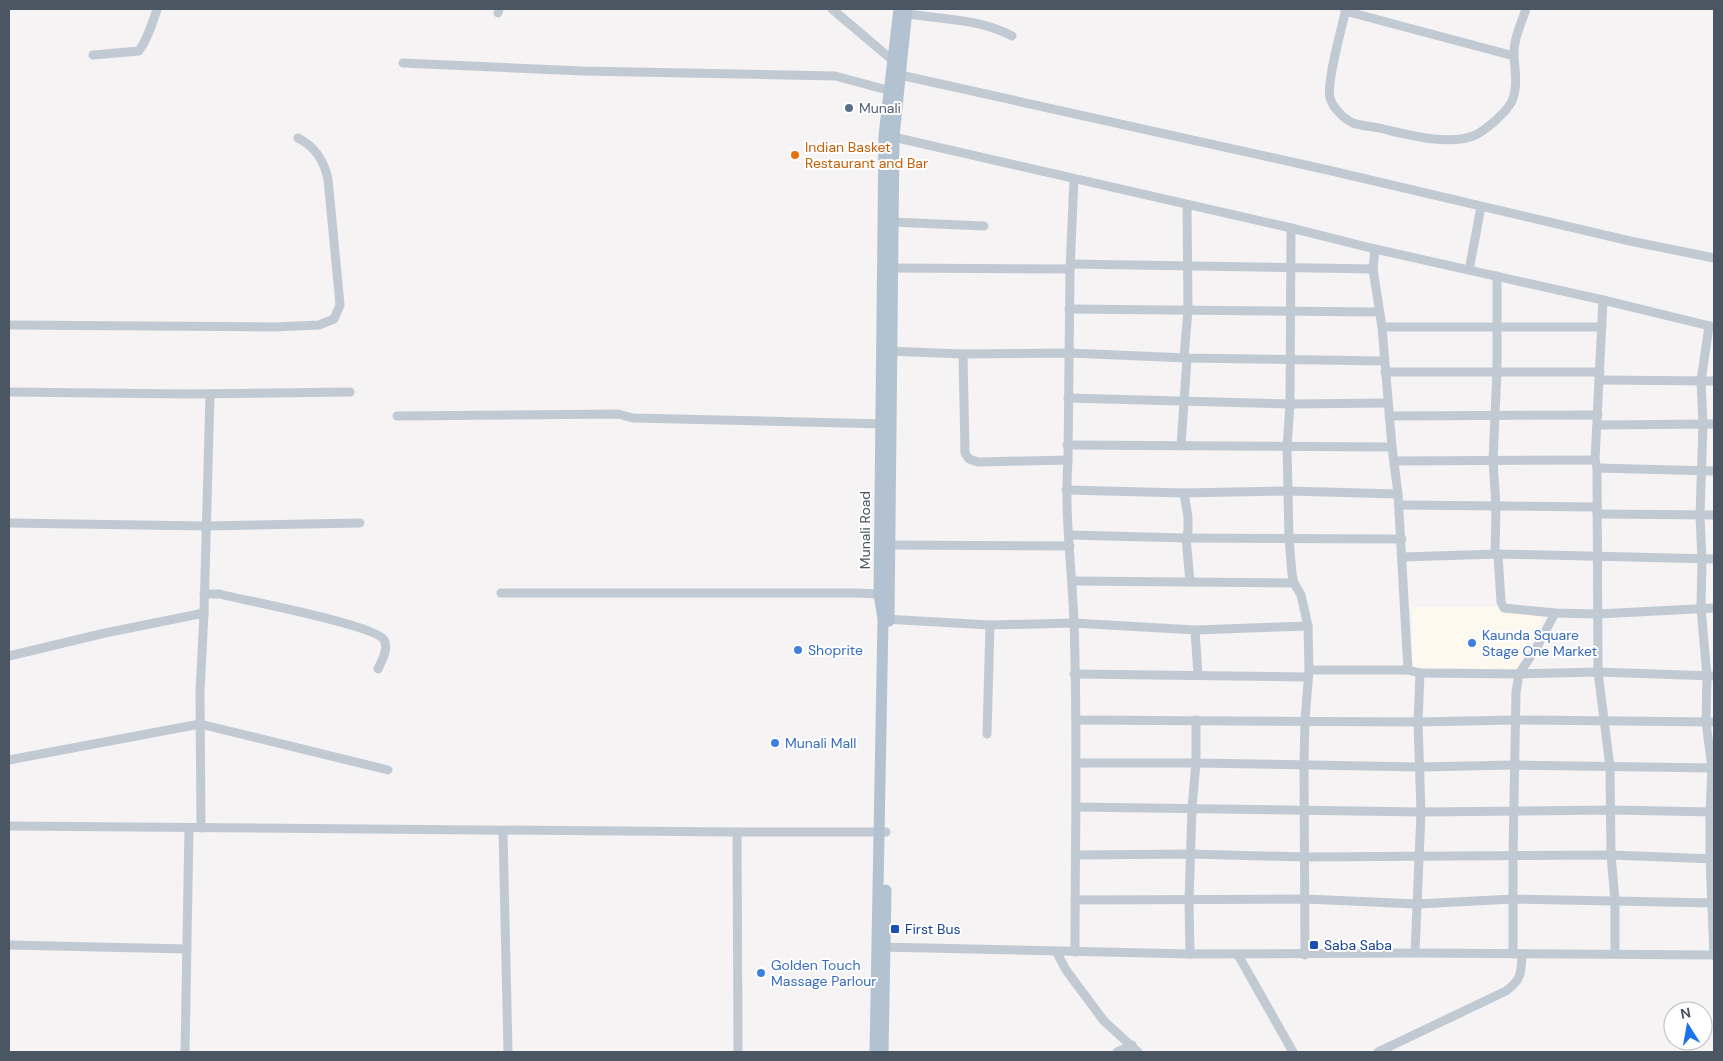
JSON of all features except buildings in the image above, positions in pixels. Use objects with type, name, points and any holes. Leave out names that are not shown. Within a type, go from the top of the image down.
[{"type":"main road","name":"Munali Road","points":[[894,91],[904,11]]},
{"type":"main road","name":"Munali Road","points":[[883,1052],[880,843],[882,831],[886,619],[885,424],[889,136],[898,68]]},
{"type":"main road","name":"Munali Road","points":[[888,268],[893,222],[889,136]]},
{"type":"main road","name":"Munali Road","points":[[885,545],[879,594],[886,619]]},
{"type":"main road","name":"Munali Road","points":[[875,1052],[881,947]]},
{"type":"street","points":[[93,55],[139,51],[149,33],[157,9]]},
{"type":"street","points":[[832,9],[898,68],[1481,207],[1714,258]]},
{"type":"street","points":[[1514,56],[1346,10],[1330,81],[1330,98],[1336,109],[1352,122],[1428,139],[1472,137],[1484,130],[1512,102],[1516,85],[1514,56],[1516,38],[1526,9]]},
{"type":"street","points":[[904,11],[983,24],[1012,36]]},
{"type":"street","points":[[403,63],[582,71],[835,76],[894,91]]},
{"type":"street","points":[[881,947],[1238,955],[1416,953],[1714,955],[1713,768],[1710,676],[1701,608],[1702,560],[1700,515],[1703,424],[1701,381],[1712,327],[889,136]]},
{"type":"street","points":[[9,324],[274,327],[319,324],[334,319],[340,305],[328,179],[316,151],[298,138]]},
{"type":"street","points":[[1074,179],[1070,267],[1066,490],[1074,623],[1076,720],[1075,952]]},
{"type":"street","points":[[1181,446],[1188,310],[1187,204]]},
{"type":"street","points":[[1469,270],[1481,207]]},
{"type":"street","points":[[893,222],[984,226]]},
{"type":"street","points":[[1291,228],[1290,404],[1287,447],[1289,538],[1292,574],[1294,583],[1301,594],[1308,626],[1304,765],[1306,955]]},
{"type":"street","points":[[1375,249],[1373,269],[1382,327],[1402,539],[1408,670]]},
{"type":"street","points":[[888,268],[1187,265],[1373,269]]},
{"type":"street","points":[[1497,276],[1497,371],[1493,460],[1497,554],[1501,602],[1504,608],[1555,613],[1598,614],[1714,608]]},
{"type":"street","points":[[1602,300],[1596,464],[1598,672],[1610,766],[1615,954]]},
{"type":"street","points":[[1069,309],[1379,312]]},
{"type":"street","points":[[1382,327],[1602,327]]},
{"type":"street","points":[[887,350],[963,354],[1069,352],[1186,358],[1384,361]]},
{"type":"street","points":[[963,354],[966,453],[969,460],[978,462],[1068,460]]},
{"type":"street","points":[[1385,372],[1497,371],[1714,381]]},
{"type":"street","points":[[9,392],[210,394],[350,392]]},
{"type":"street","points":[[200,828],[200,692],[210,394]]},
{"type":"street","points":[[1068,398],[1290,404],[1388,403]]},
{"type":"street","points":[[397,416],[618,414],[633,418],[885,424]]},
{"type":"street","points":[[1389,416],[1496,416],[1714,424]]},
{"type":"street","points":[[1068,445],[1392,447]]},
{"type":"street","points":[[1394,461],[1493,460],[1714,470]]},
{"type":"street","points":[[1066,490],[1184,493],[1398,494]]},
{"type":"street","points":[[1184,493],[1188,517],[1186,538],[1190,582]]},
{"type":"street","points":[[1399,505],[1496,506],[1714,515]]},
{"type":"street","points":[[9,523],[206,526],[360,523]]},
{"type":"street","points":[[1069,535],[1186,538],[1402,539]]},
{"type":"street","points":[[885,545],[1070,546]]},
{"type":"street","points":[[1403,556],[1497,554],[1714,559]]},
{"type":"street","points":[[1072,581],[1294,583]]},
{"type":"street","points":[[500,592],[856,592],[879,594]]},
{"type":"street","points":[[204,594],[219,594],[311,614],[381,635],[386,642],[378,668]]},
{"type":"street","points":[[1378,1052],[1506,991],[1518,981],[1521,974],[1513,899],[1515,720],[1519,674],[1537,647],[1555,613]]},
{"type":"street","points":[[9,656],[105,633],[204,614]]},
{"type":"street","points":[[886,619],[990,625],[1074,623],[1195,630],[1308,626]]},
{"type":"street","points":[[987,734],[990,625]]},
{"type":"street","points":[[1195,630],[1198,674]]},
{"type":"street","points":[[1074,674],[1308,674],[1408,670],[1420,672],[1519,674],[1598,672],[1710,676]]},
{"type":"street","points":[[1416,953],[1421,812],[1418,722],[1420,672]]},
{"type":"street","points":[[1076,720],[1710,722]]},
{"type":"street","points":[[1190,954],[1188,900],[1196,763],[1196,720]]},
{"type":"street","points":[[9,760],[200,724],[388,770]]},
{"type":"street","points":[[1076,763],[1196,763],[1420,768],[1514,765],[1713,768]]},
{"type":"street","points":[[1076,807],[1421,812],[1610,810],[1712,812]]},
{"type":"street","points":[[9,826],[503,831],[882,831]]},
{"type":"street","points":[[185,1052],[189,828]]},
{"type":"street","points":[[503,831],[508,1052]]},
{"type":"street","points":[[738,832],[738,1052]]},
{"type":"street","points":[[1076,855],[1191,854],[1304,857],[1611,855],[1712,859]]},
{"type":"street","points":[[1075,900],[1306,900],[1417,904],[1513,899],[1713,903]]},
{"type":"street","points":[[9,945],[188,949]]},
{"type":"street","points":[[1056,951],[1066,970],[1104,1021],[1135,1049]]},
{"type":"street","points":[[1238,955],[1293,1052]]},
{"type":"street","points":[[1117,1052],[1135,1049]]},
{"type":"shaded area","name":"Kaunda Square Stage One Market","points":[[1412,607],[1495,607],[1544,618],[1516,669],[1412,667]]},
{"type":"place","name":"Munali","points":[[849,108]]},
{"type":"place","name":"Indian Basket Restaurant and Bar","points":[[795,155]]},
{"type":"place","name":"Kaunda Square Stage One Market","points":[[1472,643]]},
{"type":"place","name":"Shoprite","points":[[798,650]]},
{"type":"place","name":"Munali Mall","points":[[775,743]]},
{"type":"place","name":"First Bus","points":[[895,929]]},
{"type":"place","name":"Saba Saba","points":[[1314,945]]},
{"type":"place","name":"Golden Touch Massage Parlour","points":[[761,973]]}]
